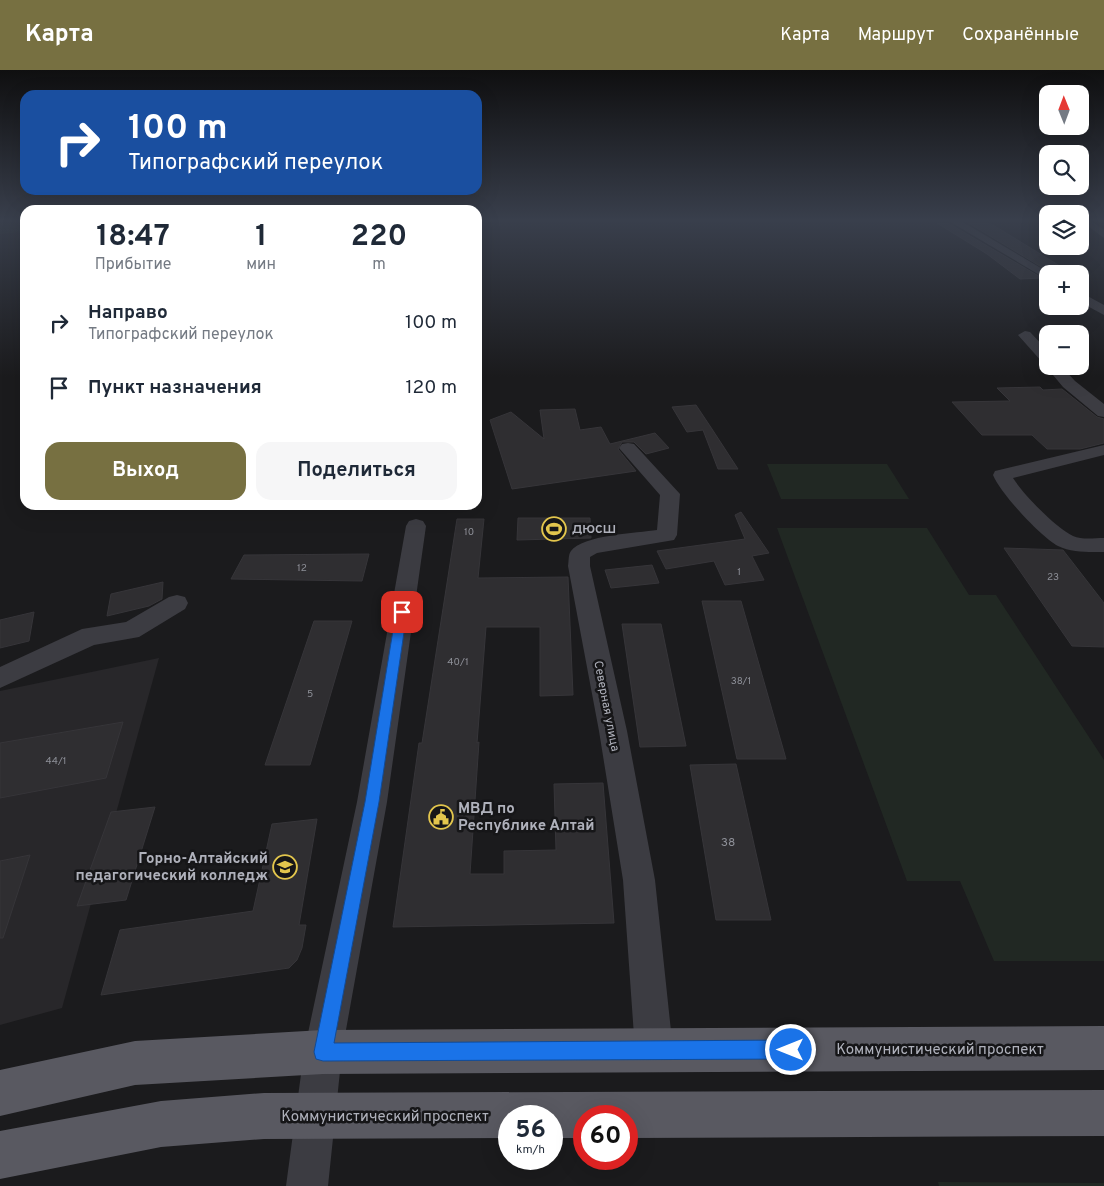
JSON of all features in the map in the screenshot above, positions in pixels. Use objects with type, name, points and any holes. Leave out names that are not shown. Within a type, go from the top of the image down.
[{"type":"main road","name":"Коммунистический проспект","points":[[0,1094],[135,1063],[323,1052],[1104,1048]]},
{"type":"main road","name":"Коммунистический проспект","points":[[0,1155],[161,1124],[264,1116],[1104,1114]]},
{"type":"street","points":[[1089,302],[1104,311]]},
{"type":"street","points":[[1025,335],[1039,350]]},
{"type":"street","points":[[1061,375],[1069,384],[1104,412]]},
{"type":"street","name":"Северная улица","points":[[628,448],[670,494],[667,535],[591,547],[580,554],[579,566],[613,731],[639,880],[654,1050]]},
{"type":"street","points":[[1104,450],[1002,475],[1004,482],[1055,534],[1066,541],[1080,545],[1104,545]]},
{"type":"street","points":[[307,1186],[323,1052],[372,802],[416,526]]},
{"type":"street","points":[[0,678],[90,636],[131,631],[177,603]]},
{"type":"shaded area","points":[[767,464],[887,464],[909,499],[781,499]]},
{"type":"shaded area","points":[[777,528],[927,528],[969,595],[996,595],[1104,760],[1104,961],[994,961],[960,881],[907,881]]},
{"type":"shaded area","points":[[159,658],[62,1008],[0,1025],[0,691]]},
{"type":"shaded area","points":[[938,1182],[1104,1183],[1104,1186],[939,1186]]},
{"type":"building","points":[[1012,273],[1034,273],[1039,278],[1020,279]]},
{"type":"building","points":[[1040,387],[1043,390],[1062,389],[1097,417],[1104,419],[1104,443],[1080,449],[1047,449],[1032,435],[982,435],[952,402],[1010,401],[997,388]]},
{"type":"building","points":[[696,405],[738,469],[718,469],[703,430],[687,432],[672,407]]},
{"type":"building","points":[[575,409],[580,430],[601,427],[610,444],[655,433],[669,448],[646,454],[634,442],[622,442],[618,449],[636,471],[512,489],[490,420],[511,412],[544,439],[540,410]]},
{"type":"building","points":[[741,512],[769,553],[752,556],[764,580],[725,585],[714,561],[666,569],[657,551],[745,539],[735,515]]},
{"type":"building","name":"ДЮСШ","points":[[518,518],[590,518],[591,538],[517,540]]},
{"type":"building","name":"МВД по Республике Алтай","points":[[457,519],[484,519],[478,578],[568,577],[573,695],[540,696],[540,627],[486,627],[470,874],[504,874],[504,851],[556,850],[554,784],[603,783],[614,923],[393,927],[419,743],[422,743]]},
{"type":"building","points":[[1004,548],[1063,550],[1104,603],[1104,647],[1072,646]]},
{"type":"building","points":[[369,554],[362,581],[231,579],[244,555]]},
{"type":"building","points":[[652,565],[659,583],[611,588],[605,570]]},
{"type":"building","points":[[163,582],[162,599],[149,606],[107,616],[111,594]]},
{"type":"building","points":[[702,601],[741,601],[786,759],[737,759]]},
{"type":"building","points":[[34,612],[29,641],[0,648],[0,620]]},
{"type":"building","points":[[314,621],[352,621],[310,765],[265,765]]},
{"type":"building","points":[[622,624],[661,624],[686,746],[640,747]]},
{"type":"building","points":[[123,722],[106,778],[0,798],[0,743]]},
{"type":"building","points":[[736,764],[771,920],[716,920],[690,765]]},
{"type":"building","points":[[155,807],[126,900],[77,906],[111,812]]},
{"type":"building","name":"Горно-Алтайский педагогический колледж","points":[[317,819],[299,925],[306,925],[302,948],[297,960],[289,968],[101,995],[120,930],[253,911],[272,824]]},
{"type":"building","points":[[30,855],[3,938],[0,938],[0,861]]},
{"type":"place","name":"ДЮСШ","points":[[554,529]]},
{"type":"place","name":"МВД по Республике Алтай","points":[[441,817]]},
{"type":"place","name":"Горно-Алтайский педагогический колледж","points":[[285,867]]},
{"type":"route","points":[[402,612],[372,802],[323,1052],[791,1050]]}]
